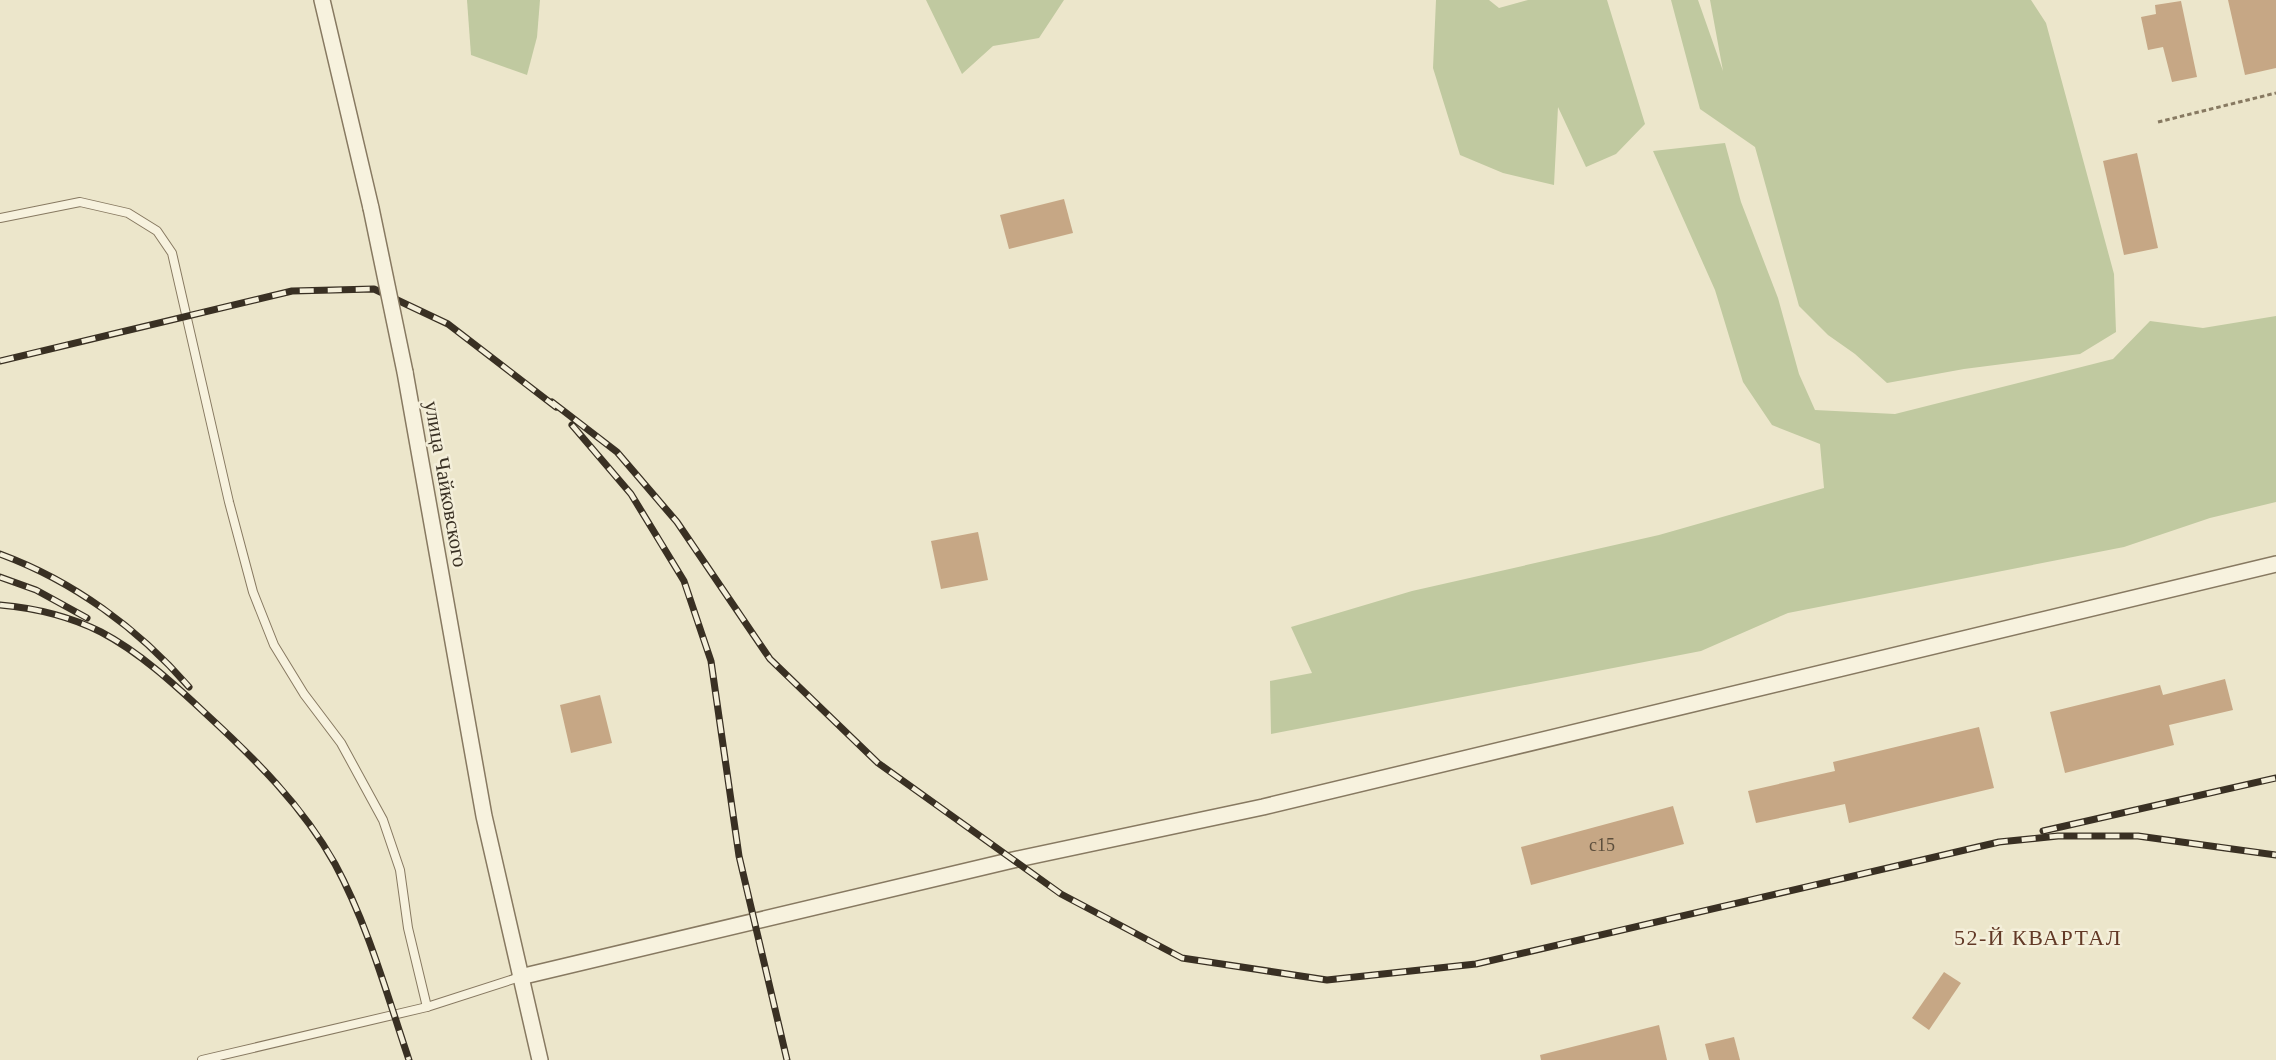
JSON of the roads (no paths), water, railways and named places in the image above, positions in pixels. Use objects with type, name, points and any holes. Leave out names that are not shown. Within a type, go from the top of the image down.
[{"type":"street","name":"улица Чайковского","points":[[322,0],[371,208],[405,372],[484,816],[540,1060]]},
{"type":"street","points":[[520,976],[1013,860],[1275,804],[2276,564]]},
{"type":"lane","points":[[0,218],[80,202],[128,213],[157,231],[172,253],[229,502],[253,592],[274,645],[304,694],[341,743],[382,820],[400,870],[408,928],[427,1007]]},
{"type":"lane","points":[[202,1060],[427,1007],[520,976]]},
{"type":"railway","points":[[0,361],[292,291],[374,289],[448,324],[556,407]]},
{"type":"railway","points":[[552,402],[617,452],[677,522],[770,659],[878,763],[1061,894],[1182,958],[1327,980],[1476,964],[1999,842],[2058,836],[2138,836],[2276,855]]},
{"type":"railway","points":[[572,425],[631,494],[684,581],[711,661],[739,856],[787,1060]]},
{"type":"railway","points":[[0,554],[53,578],[103,608],[148,645],[189,687]]},
{"type":"railway","points":[[0,577],[36,590],[87,618]]},
{"type":"railway","points":[[0,605],[26,608],[64,617],[89,626],[115,640],[181,690],[276,783],[322,842],[347,887],[376,960],[409,1060]]},
{"type":"railway","points":[[2043,831],[2276,778]]},
{"type":"district","name":"52-Й КВАРТАЛ","points":[[2038,937]]}]
